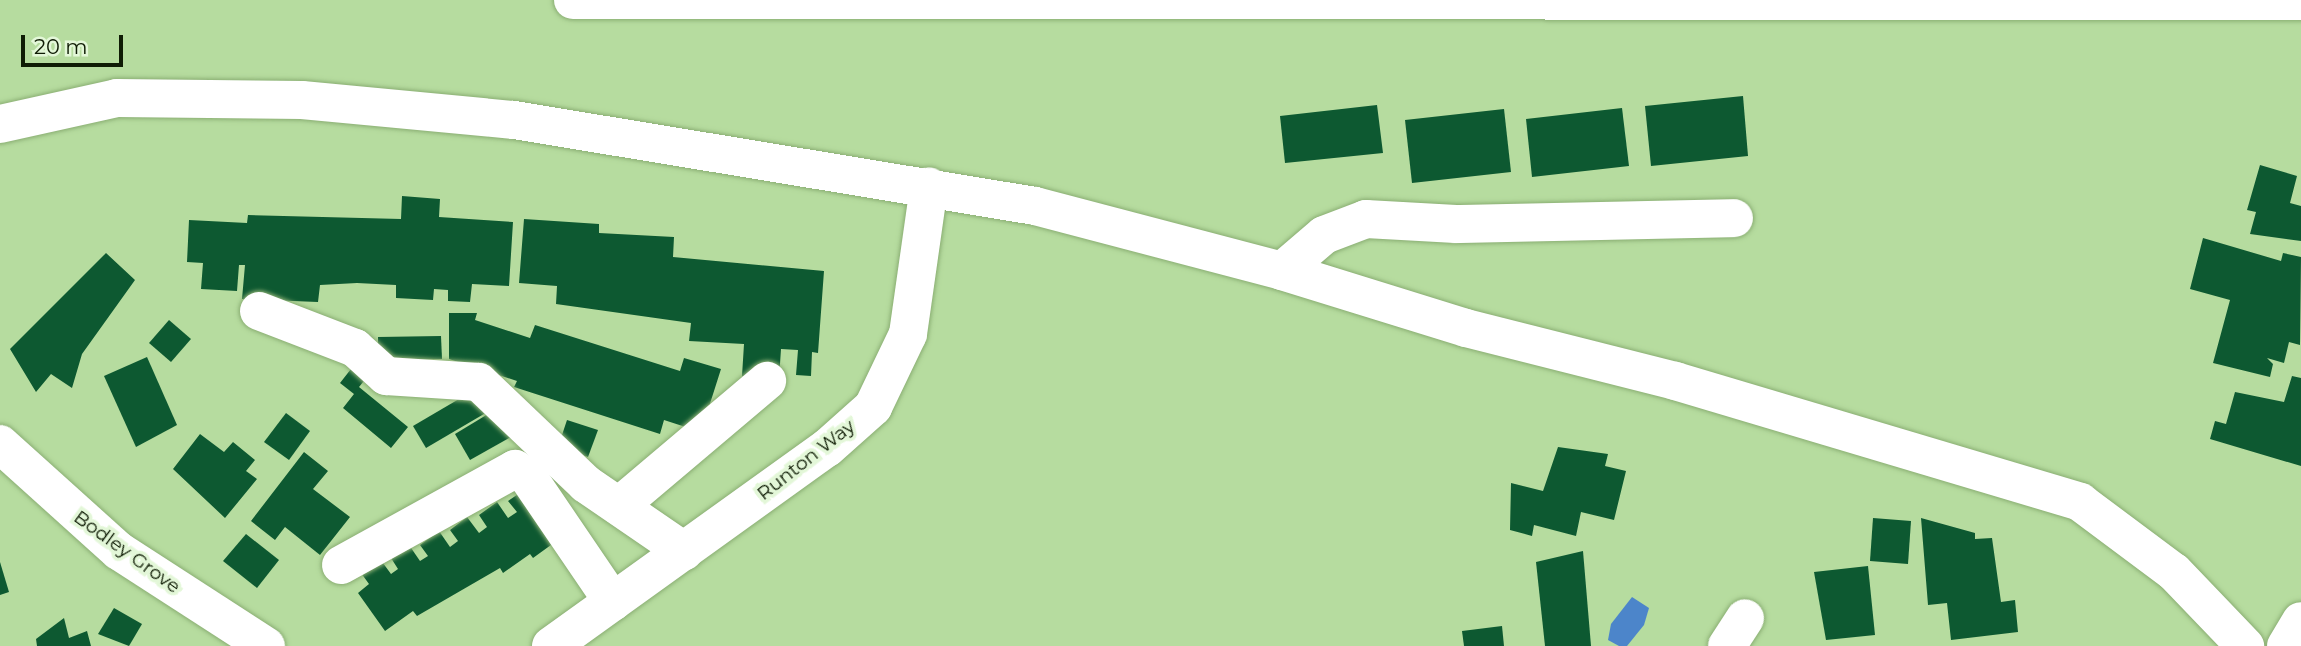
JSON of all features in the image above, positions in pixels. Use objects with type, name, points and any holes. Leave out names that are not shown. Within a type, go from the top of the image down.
[{"type":"street","points":[[573,0],[2301,1]]},
{"type":"street","points":[[0,124],[117,98],[302,100],[514,120],[929,186],[1035,206],[1282,271],[2080,502],[2174,572],[2248,643]]},
{"type":"street","name":"Runton Way","points":[[551,646],[827,449],[873,407],[908,334],[929,186]]},
{"type":"street","points":[[1282,271],[1324,235],[1366,219],[1455,224],[1734,218]]},
{"type":"street","points":[[259,311],[355,348],[386,376],[480,382],[577,476],[684,551]]},
{"type":"street","points":[[619,506],[767,381]]},
{"type":"street","name":"Bodley Grove","points":[[0,444],[119,551],[266,646]]},
{"type":"street","points":[[341,565],[516,469],[528,477],[613,602]]},
{"type":"street","points":[[2286,646],[2301,621]]},
{"type":"water","points":[[1632,597],[1649,608],[1644,625],[1627,646],[1619,646],[1608,640],[1611,624]]},
{"type":"building","points":[[1743,96],[1748,156],[1651,166],[1645,106]]},
{"type":"building","points":[[1377,105],[1383,153],[1285,163],[1280,116]]},
{"type":"building","points":[[1622,108],[1629,166],[1532,177],[1526,119]]},
{"type":"building","points":[[1504,109],[1511,172],[1412,183],[1405,120]]},
{"type":"building","points":[[2260,165],[2297,176],[2290,203],[2301,206],[2301,241],[2250,234],[2256,212],[2247,210]]},
{"type":"building","points":[[402,196],[440,199],[439,217],[513,222],[509,286],[472,284],[470,302],[448,301],[448,290],[434,289],[433,300],[396,298],[396,285],[357,283],[320,285],[318,302],[242,299],[245,265],[239,265],[237,291],[201,289],[203,263],[187,262],[189,220],[247,223],[248,215],[401,219]]},
{"type":"building","points":[[524,219],[599,224],[599,233],[674,237],[673,257],[824,271],[818,353],[812,352],[811,376],[796,375],[798,350],[781,349],[779,379],[742,376],[744,344],[689,341],[691,323],[556,304],[557,286],[519,283]]},
{"type":"building","points":[[2203,238],[2281,261],[2283,253],[2301,257],[2300,345],[2289,342],[2284,363],[2267,358],[2273,364],[2270,377],[2213,363],[2230,300],[2190,289]]},
{"type":"building","points":[[106,253],[135,280],[82,354],[72,388],[51,374],[36,392],[10,349]]},
{"type":"building","points":[[449,313],[477,313],[475,320],[530,338],[535,325],[680,371],[684,358],[721,369],[701,432],[664,420],[660,434],[514,387],[517,381],[449,359]]},
{"type":"building","points":[[169,320],[191,339],[171,362],[149,343]]},
{"type":"building","points":[[441,336],[442,359],[378,360],[378,337]]},
{"type":"building","points":[[147,357],[177,425],[136,447],[104,376]]},
{"type":"building","points":[[358,360],[372,371],[359,387],[408,427],[391,448],[343,408],[354,394],[340,383]]},
{"type":"building","points":[[2292,376],[2301,378],[2301,466],[2210,439],[2215,421],[2226,424],[2235,392],[2284,402]]},
{"type":"building","points":[[476,389],[489,411],[426,448],[413,426]]},
{"type":"building","points":[[493,411],[511,437],[470,460],[455,434]]},
{"type":"building","points":[[286,413],[310,431],[289,460],[264,442]]},
{"type":"building","points":[[567,420],[598,430],[588,457],[558,447]]},
{"type":"building","points":[[200,434],[224,452],[233,442],[255,460],[246,471],[257,479],[225,518],[173,469]]},
{"type":"building","points":[[1558,447],[1608,454],[1605,466],[1626,471],[1614,520],[1581,512],[1576,536],[1534,525],[1532,536],[1510,530],[1511,483],[1543,491]]},
{"type":"building","points":[[304,452],[328,471],[313,489],[350,517],[320,555],[285,527],[275,540],[251,521]]},
{"type":"building","points":[[527,488],[562,537],[533,558],[530,554],[503,573],[500,568],[417,616],[413,611],[385,631],[358,593],[369,584],[361,573],[380,559],[391,574],[398,569],[391,558],[409,545],[420,561],[428,556],[420,545],[439,531],[450,547],[458,541],[450,530],[467,517],[479,533],[487,527],[479,515],[497,502],[508,518],[517,512],[508,501]]},
{"type":"building","points":[[1873,518],[1911,521],[1908,564],[1870,561]]},
{"type":"building","points":[[1921,518],[1975,533],[1975,539],[1992,538],[2001,602],[2015,600],[2018,632],[1951,640],[1947,603],[1928,605]]},
{"type":"building","points":[[246,534],[279,560],[257,588],[223,561]]},
{"type":"building","points":[[1583,551],[1591,646],[1545,646],[1536,562]]},
{"type":"building","points":[[0,562],[9,592],[0,595]]},
{"type":"building","points":[[1868,566],[1875,635],[1826,640],[1814,572]]},
{"type":"building","points":[[114,608],[142,624],[129,646],[98,634]]},
{"type":"building","points":[[64,618],[69,638],[87,631],[91,646],[37,646],[36,639]]},
{"type":"building","points":[[1502,626],[1504,646],[1464,646],[1462,631]]}]
